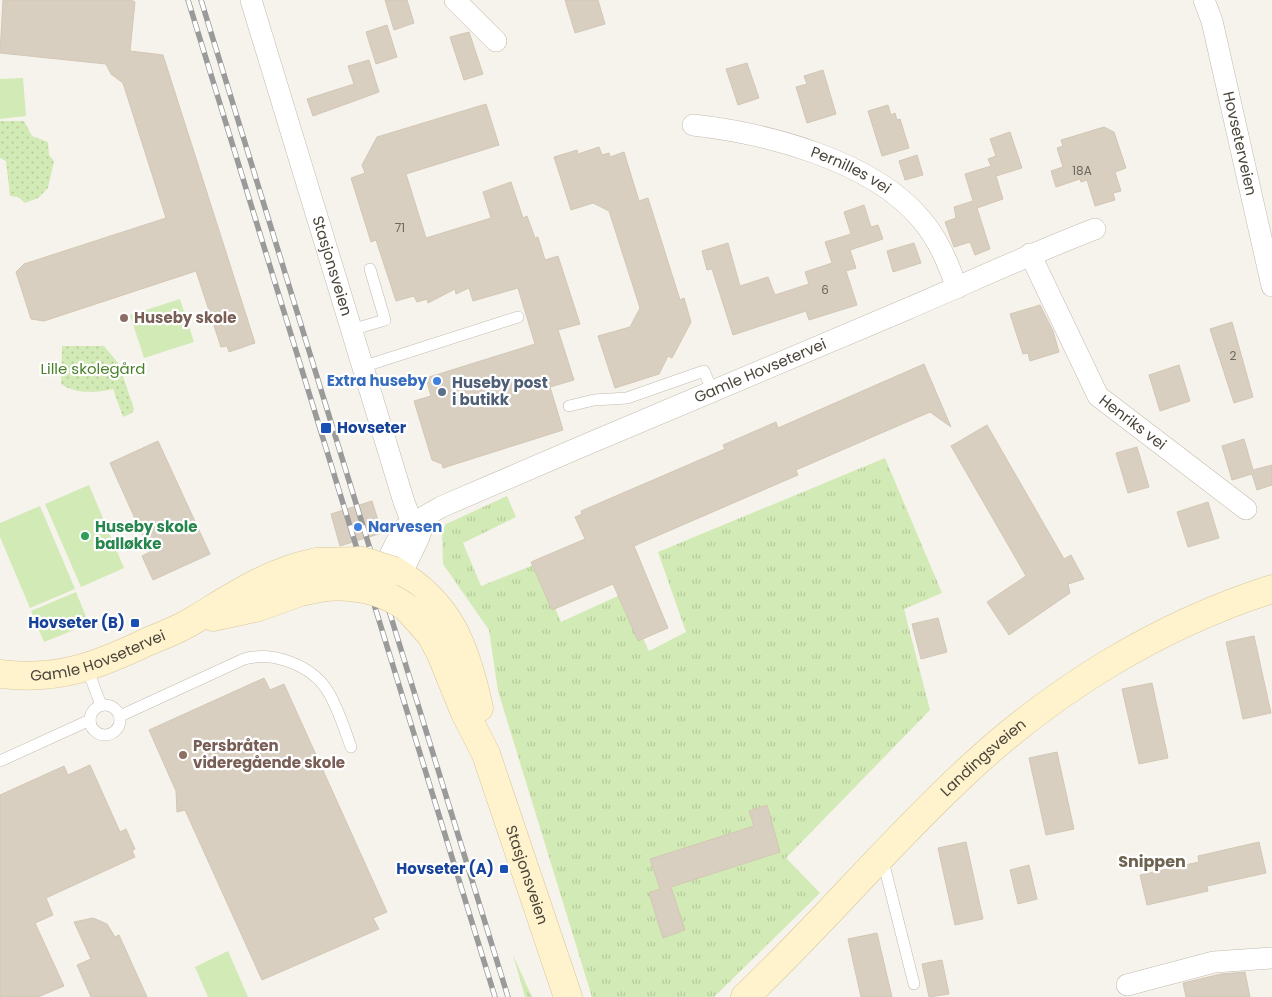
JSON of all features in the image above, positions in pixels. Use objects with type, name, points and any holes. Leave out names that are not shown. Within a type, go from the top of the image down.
[{"type":"street","name":"Stasjonsveien","points":[[251,0],[404,502],[421,521]]},
{"type":"street","points":[[455,0],[496,41]]},
{"type":"street","name":"Hovseterveien","points":[[1204,0],[1212,21],[1272,286]]},
{"type":"street","name":"Pernilles vei","points":[[693,125],[730,129],[784,142],[853,169],[884,187],[912,208],[929,229],[948,264],[956,288]]},
{"type":"street","name":"Gamle Hovsetervei","points":[[421,521],[442,507],[712,390],[956,288],[1030,254],[1096,230]]},
{"type":"street","name":"Henriks vei","points":[[1030,254],[1098,396],[1246,509]]},
{"type":"street","points":[[396,581],[421,521]]},
{"type":"street","name":"Gamle Hovsetervei","points":[[0,674],[37,677],[87,668],[192,622],[259,606],[300,592],[321,574],[363,588],[396,581]]},
{"type":"street","name":"Stasjonsveien","points":[[396,581],[441,654],[465,713],[486,754],[568,997]]},
{"type":"street","name":"Landingsveien","points":[[745,997],[974,764],[1034,714],[1072,687],[1148,641],[1212,610],[1271,593]]},
{"type":"street","points":[[1127,985],[1206,963],[1272,958]]},
{"type":"lane","points":[[351,330],[385,320],[370,269]]},
{"type":"lane","points":[[362,367],[518,318]]},
{"type":"lane","points":[[569,406],[594,400],[626,398],[704,371],[712,390]]},
{"type":"lane","points":[[120,716],[244,659],[256,656],[278,658],[296,664],[313,675],[327,689],[351,748]]},
{"type":"lane","points":[[87,668],[102,705]]},
{"type":"lane","points":[[0,761],[90,720],[95,708],[102,705],[113,707],[120,716],[118,728],[107,735],[95,732],[90,720]]},
{"type":"lane","points":[[882,857],[914,984]]},
{"type":"green space","points":[[23,78],[26,116],[0,119],[0,79]]},
{"type":"green space","points":[[0,121],[24,121],[32,136],[48,142],[49,155],[54,161],[48,188],[38,198],[25,203],[18,197],[10,196],[6,161],[0,158]]},
{"type":"green space","points":[[180,299],[194,342],[144,358],[130,315]]},
{"type":"green space","name":"Lille skolegård","points":[[62,346],[104,346],[119,364],[134,409],[132,413],[123,417],[113,389],[86,392],[73,390],[61,384]]},
{"type":"green space","points":[[885,458],[942,593],[904,609],[930,710],[786,858],[820,893],[714,997],[592,997],[498,691],[489,630],[443,564],[442,531],[446,524],[507,496],[516,517],[463,543],[481,586],[536,564],[561,622],[622,594],[649,651],[686,632],[658,552]]},
{"type":"green space","name":"Huseby skole balløkke","points":[[89,485],[124,568],[81,587],[45,504]]},
{"type":"green space","points":[[40,506],[75,589],[30,608],[0,537],[0,523]]},
{"type":"green space","points":[[76,592],[89,624],[44,642],[31,611]]},
{"type":"green space","points":[[228,951],[248,997],[208,997],[195,967]]},
{"type":"green space","points":[[513,955],[532,997],[525,997]]},
{"type":"building","points":[[3,0],[131,0],[135,2],[130,51],[163,55],[255,343],[229,352],[227,346],[221,347],[196,271],[44,321],[31,319],[16,272],[24,264],[166,218],[123,83],[111,74],[106,64],[0,53]]},
{"type":"building","points":[[385,0],[407,0],[414,23],[394,30]]},
{"type":"building","points":[[565,0],[598,0],[605,24],[575,33]]},
{"type":"building","points":[[387,25],[397,57],[376,64],[366,32]]},
{"type":"building","points":[[469,32],[483,74],[464,80],[450,37]]},
{"type":"building","points":[[369,60],[379,92],[313,116],[307,99],[354,84],[348,66]]},
{"type":"building","points":[[747,63],[759,98],[738,105],[726,69]]},
{"type":"building","points":[[823,70],[836,114],[807,123],[796,87],[807,84],[804,76]]},
{"type":"building","points":[[486,104],[499,145],[406,174],[426,238],[491,218],[483,192],[511,182],[523,218],[527,216],[535,238],[538,237],[545,260],[558,256],[580,324],[558,330],[574,380],[550,387],[563,430],[443,468],[442,464],[432,460],[414,401],[431,396],[426,378],[535,344],[518,288],[473,301],[469,288],[456,294],[455,289],[428,303],[427,299],[417,302],[414,296],[396,301],[376,240],[371,242],[351,178],[365,173],[362,165],[377,137]]},
{"type":"building","points":[[888,105],[891,115],[895,113],[897,120],[900,119],[909,148],[882,156],[868,111]]},
{"type":"building","points":[[1104,127],[1114,132],[1126,168],[1115,172],[1121,191],[1113,193],[1115,200],[1095,206],[1087,180],[1081,182],[1080,179],[1056,187],[1051,171],[1063,167],[1057,148],[1063,146],[1061,140]]},
{"type":"building","points":[[1010,132],[1022,168],[996,176],[1003,199],[977,208],[990,249],[975,255],[970,242],[954,247],[945,222],[956,218],[954,207],[973,201],[965,174],[991,166],[988,159],[996,156],[990,139]]},
{"type":"building","points":[[599,147],[602,155],[609,153],[610,157],[624,152],[639,201],[648,198],[680,300],[684,298],[691,322],[672,358],[668,356],[659,374],[615,388],[598,336],[630,327],[640,308],[609,211],[593,203],[571,210],[554,157],[577,150],[578,154]]},
{"type":"building","points":[[917,155],[923,175],[905,180],[899,161]]},
{"type":"building","points":[[864,205],[871,227],[878,225],[883,239],[850,250],[856,268],[846,271],[857,305],[809,320],[806,311],[733,335],[712,269],[707,270],[702,251],[728,243],[740,286],[768,277],[775,295],[809,284],[805,272],[832,263],[825,242],[851,234],[844,212]]},
{"type":"building","points":[[914,243],[921,263],[893,272],[887,251]]},
{"type":"building","points":[[1040,305],[1053,331],[1059,352],[1030,361],[1028,353],[1023,354],[1010,314]]},
{"type":"building","points":[[1232,322],[1253,397],[1234,403],[1210,329]]},
{"type":"building","points":[[924,364],[951,427],[930,412],[796,470],[798,475],[634,546],[668,628],[638,641],[613,584],[552,610],[531,562],[585,539],[575,517],[582,514],[581,511],[725,449],[723,445],[776,422],[778,428]]},
{"type":"building","points":[[1179,365],[1190,401],[1160,411],[1149,375]]},
{"type":"building","points":[[987,425],[1064,559],[1071,555],[1084,579],[1068,584],[1070,593],[1009,635],[987,602],[1026,576],[951,446]]},
{"type":"building","points":[[1244,439],[1253,470],[1272,465],[1272,485],[1257,490],[1252,474],[1232,480],[1222,446]]},
{"type":"building","points":[[158,441],[210,554],[153,580],[142,556],[150,552],[110,463]]},
{"type":"building","points":[[1137,447],[1149,487],[1128,493],[1116,453]]},
{"type":"building","points":[[372,501],[382,533],[340,546],[331,514]]},
{"type":"building","points":[[1208,502],[1219,538],[1188,547],[1177,512]]},
{"type":"building","points":[[938,618],[947,652],[921,659],[912,624]]},
{"type":"building","points":[[1254,636],[1271,713],[1243,719],[1226,642]]},
{"type":"building","points":[[264,678],[270,690],[284,684],[387,912],[373,918],[379,929],[262,980],[185,810],[177,812],[176,791],[149,730]]},
{"type":"building","points":[[1152,683],[1168,758],[1139,764],[1122,689]]},
{"type":"building","points":[[1057,752],[1074,829],[1046,835],[1029,758]]},
{"type":"building","points":[[90,765],[120,832],[126,829],[135,849],[132,851],[135,857],[46,898],[53,915],[35,923],[64,986],[38,997],[0,997],[0,795],[64,766],[68,775]]},
{"type":"building","points":[[767,805],[780,852],[671,887],[685,930],[663,938],[649,893],[660,889],[650,859],[754,826],[749,811]]},
{"type":"building","points":[[966,842],[983,919],[955,925],[938,848]]},
{"type":"building","points":[[1259,842],[1266,873],[1207,886],[1208,891],[1147,905],[1140,875],[1199,862],[1198,856]]},
{"type":"building","points":[[1029,865],[1037,899],[1018,904],[1010,870]]},
{"type":"building","points":[[93,918],[107,924],[115,937],[119,935],[147,997],[91,997],[77,965],[91,959],[74,922]]},
{"type":"building","points":[[877,933],[892,997],[861,997],[848,939]]},
{"type":"building","points":[[942,960],[949,994],[929,997],[922,964]]},
{"type":"building","points":[[1245,972],[1250,997],[1186,997],[1183,983],[1221,974]]},
{"type":"railway","points":[[188,0],[495,997]]},
{"type":"railway","points":[[201,0],[508,997]]},
{"type":"place","name":"Huseby skole","points":[[124,318]]},
{"type":"place","name":"Extra huseby","points":[[437,381]]},
{"type":"place","name":"Huseby post i butikk","points":[[442,392]]},
{"type":"place","name":"Hovseter","points":[[326,428]]},
{"type":"place","name":"Narvesen","points":[[358,527]]},
{"type":"place","name":"Huseby skole balløkke","points":[[85,536]]},
{"type":"place","name":"Hovseter (B)","points":[[135,623]]},
{"type":"place","name":"Persbråten videregående skole","points":[[183,755]]},
{"type":"place","name":"Hovseter (A)","points":[[504,869]]},
{"type":"district","name":"Snippen","points":[[1152,861]]}]
